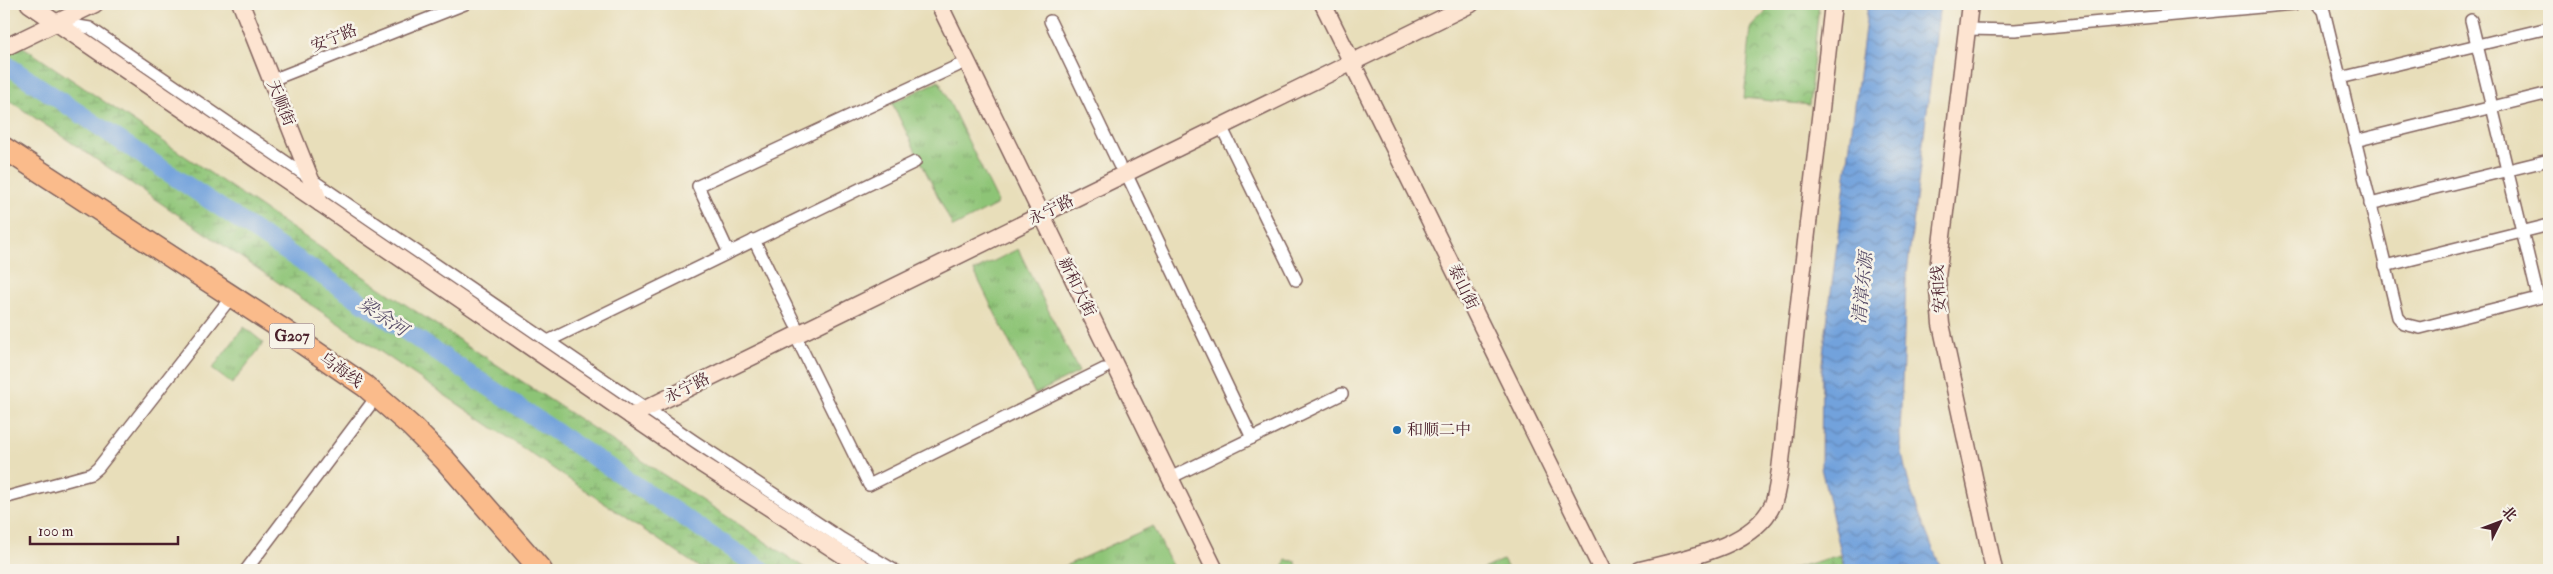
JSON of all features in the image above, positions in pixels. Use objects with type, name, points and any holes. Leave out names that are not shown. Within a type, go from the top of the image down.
[{"type":"highway","name":"乌海线","points":[[4,148],[232,296],[329,361],[377,396],[445,460],[541,570]]},
{"type":"main road","points":[[29,4],[320,203],[634,409],[764,506],[866,570]]},
{"type":"main road","points":[[53,20],[76,4]]},
{"type":"main road","points":[[4,39],[25,33],[95,4]]},
{"type":"main road","name":"天顺街","points":[[242,4],[320,203]]},
{"type":"main road","name":"新和大街","points":[[926,4],[1170,478],[1215,570]]},
{"type":"main road","name":"新和大街","points":[[938,4],[1104,369],[1203,570]]},
{"type":"main road","name":"泰山街","points":[[1323,4],[1602,570]]},
{"type":"main road","name":"永宁路","points":[[1123,169],[1221,126],[1447,4]]},
{"type":"main road","name":"永宁路","points":[[634,409],[1350,57],[1471,4]]},
{"type":"main road","points":[[1640,570],[1692,556],[1738,539],[1758,524],[1774,500],[1780,470],[1833,4]]},
{"type":"main road","name":"安和线","points":[[1970,4],[1937,278],[1941,324],[1994,570]]},
{"type":"main road","points":[[4,48],[25,33]]},
{"type":"street","name":"安宁路","points":[[272,80],[465,4]]},
{"type":"street","points":[[1967,29],[2015,30],[2294,4]]},
{"type":"street","points":[[2318,4],[2324,11],[2398,317],[2410,327],[2420,328],[2544,296],[2522,231],[2471,20]]},
{"type":"street","points":[[53,20],[90,28],[548,341],[634,409],[894,570]]},
{"type":"street","points":[[1050,20],[1252,438]]},
{"type":"street","points":[[2340,78],[2544,29]]},
{"type":"street","points":[[729,253],[698,186],[957,66]]},
{"type":"street","points":[[2355,141],[2549,94]]},
{"type":"street","points":[[1221,126],[1296,280]]},
{"type":"street","points":[[2370,204],[2549,160]]},
{"type":"street","points":[[548,341],[915,162]]},
{"type":"street","points":[[2385,266],[2549,225]]},
{"type":"street","points":[[754,240],[869,485],[1104,369]]},
{"type":"street","points":[[4,498],[91,474],[107,458],[232,296]]},
{"type":"street","points":[[1170,478],[1342,394]]},
{"type":"street","points":[[246,570],[377,396]]},
{"type":"green space","points":[[1767,4],[1819,4],[1809,105],[1744,98],[1751,28],[1765,13]]},
{"type":"green space","points":[[4,34],[382,289],[808,570],[703,570],[4,97]]},
{"type":"green space","points":[[939,81],[997,200],[996,205],[953,227],[892,103]]},
{"type":"green space","points":[[1018,249],[1079,372],[1035,394],[974,271]]},
{"type":"green space","points":[[244,327],[264,343],[232,384],[212,369]]},
{"type":"green space","points":[[1153,526],[1174,570],[1056,570]]},
{"type":"green space","points":[[1840,555],[1845,570],[1787,570]]},
{"type":"green space","points":[[1286,560],[1295,561],[1299,570],[1282,570]]},
{"type":"green space","points":[[1503,560],[1509,570],[1481,570],[1500,561]]},
{"type":"water","name":"清漳东源","points":[[1868,4],[1940,4],[1906,282],[1900,436],[1910,488],[1942,570],[1845,570],[1821,468],[1822,362]]},
{"type":"waterway","name":"梁余河","points":[[4,63],[763,570]]},
{"type":"place","name":"和顺二中","points":[[1397,430]]}]
